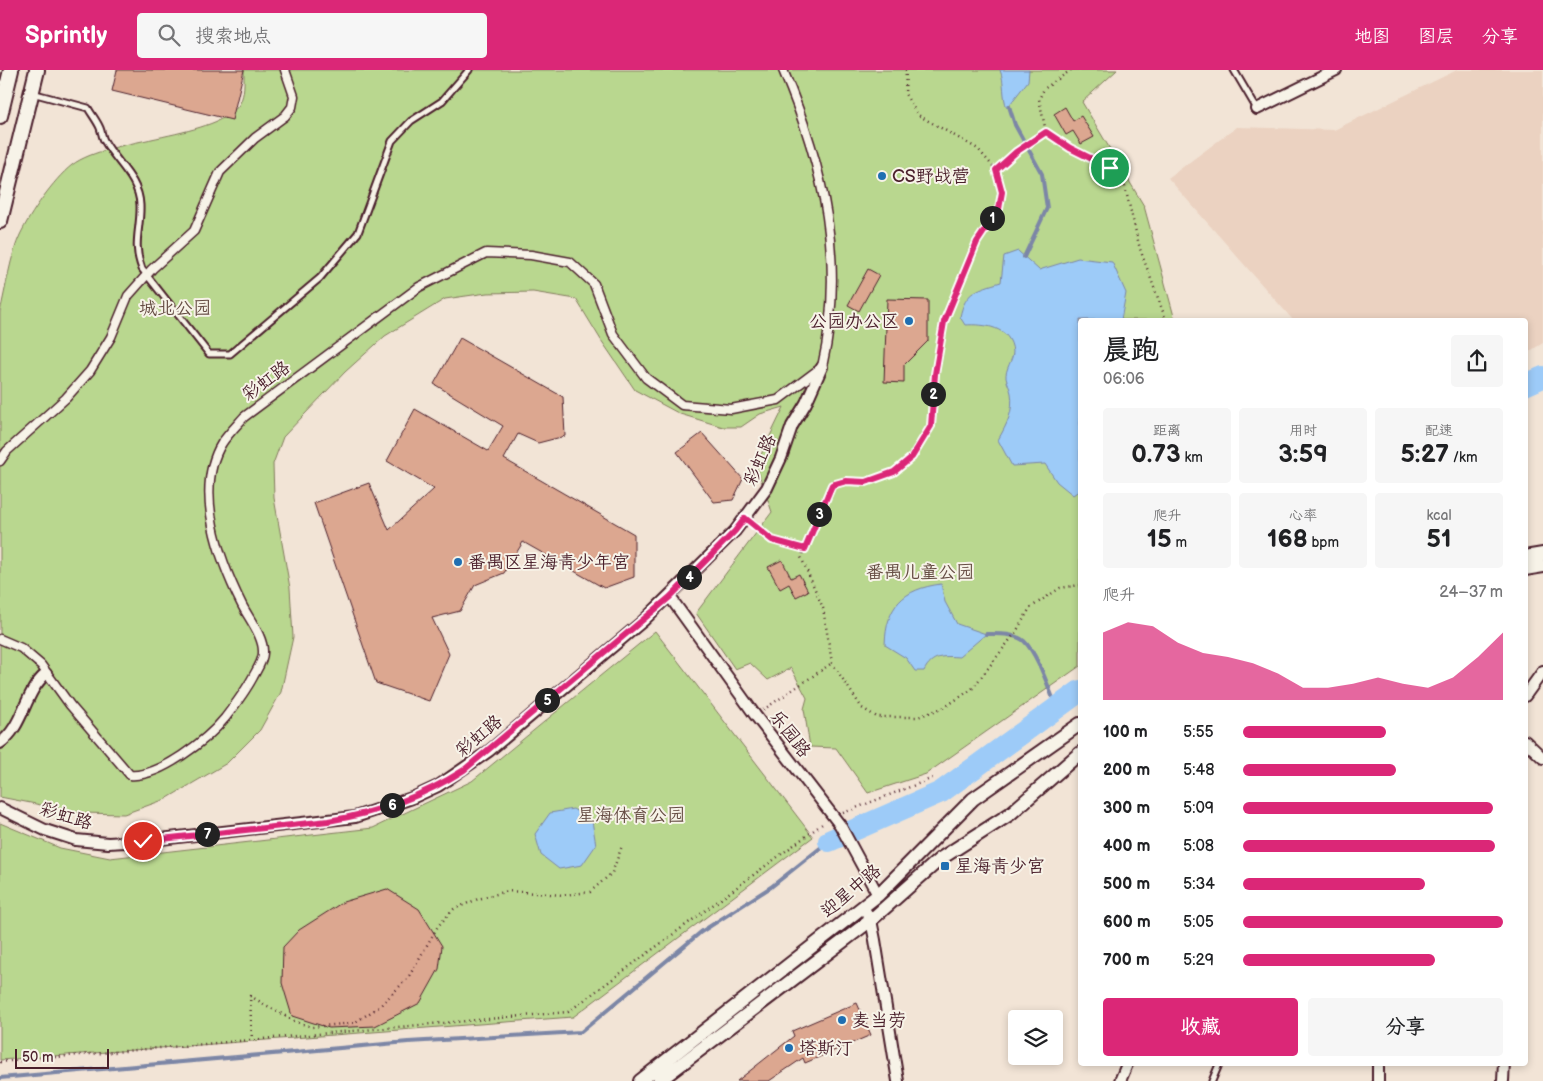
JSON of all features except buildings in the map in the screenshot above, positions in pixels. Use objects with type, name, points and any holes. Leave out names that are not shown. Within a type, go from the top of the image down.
[{"type":"main road","points":[[0,116],[11,70]]},
{"type":"main road","points":[[0,221],[37,70]]},
{"type":"street","points":[[0,461],[7,450],[66,398],[90,371],[111,337],[128,296],[146,275],[194,231],[220,172],[255,138],[284,116],[292,107],[294,96],[285,70]]},
{"type":"street","name":"彩虹路","points":[[0,808],[46,830],[76,840],[108,843],[328,821],[355,817],[381,809],[438,786],[464,770],[670,597],[735,531],[767,488],[781,458],[792,426],[806,403],[822,367],[831,313],[832,263],[830,228],[818,170],[802,119],[783,70]]},
{"type":"street","points":[[1257,110],[1336,70]]},
{"type":"street","name":"彩虹路","points":[[0,639],[21,648],[41,665],[84,723],[130,775],[138,776],[158,770],[205,738],[224,719],[240,698],[258,668],[263,653],[259,635],[234,589],[220,557],[214,533],[210,473],[222,443],[244,417],[419,288],[486,253],[531,255],[570,262],[594,284],[614,334],[646,378],[682,405],[731,409],[778,400],[822,367]]},
{"type":"street","points":[[1528,552],[1543,550]]},
{"type":"street","points":[[1528,556],[1543,554]]},
{"type":"street","points":[[1528,568],[1543,566]]},
{"type":"street","name":"乐园路","points":[[670,597],[755,715],[836,821],[878,895]]},
{"type":"street","points":[[1528,692],[1543,671]]},
{"type":"street","points":[[0,744],[16,725],[36,685],[46,674]]},
{"type":"street","name":"迎星中路","points":[[640,1081],[878,895],[973,799],[1078,725]]},
{"type":"street","points":[[1528,743],[1543,758]]},
{"type":"street","name":"迎星中路","points":[[659,1081],[870,920],[940,859],[1010,814],[1078,755]]},
{"type":"street","points":[[863,907],[870,920],[898,1081]]},
{"type":"street","points":[[1120,1081],[1126,1066]]},
{"type":"street","points":[[1378,1066],[1378,1081]]},
{"type":"street","points":[[1503,1081],[1504,1066]]},
{"type":"lane","points":[[31,92],[88,108],[99,126],[104,142],[128,171],[140,204],[137,224],[137,258],[146,275],[209,354],[230,354],[320,278],[358,233],[392,141],[411,122],[442,101],[469,70]]},
{"type":"lane","points":[[1234,70],[1257,110]]},
{"type":"lane","points":[[1212,1081],[1218,1066]]},
{"type":"path","points":[[906,70],[905,94],[918,115],[978,149],[996,170],[1002,192],[999,209],[977,242],[944,322],[935,374],[931,426],[912,457],[894,472],[866,482],[846,481],[832,485],[801,557],[824,608],[832,663],[862,708],[877,716],[918,717],[945,707],[972,689],[1008,644],[1030,608],[1060,588],[1078,585]]},
{"type":"path","points":[[1071,70],[1044,89],[1039,99],[1046,132],[1070,148],[1110,168],[1125,188],[1140,249],[1165,318]]},
{"type":"path","points":[[996,170],[1016,152],[1046,132]]},
{"type":"path","points":[[745,518],[772,540],[805,549]]},
{"type":"path","points":[[755,715],[832,663]]},
{"type":"path","points":[[0,1062],[568,1012],[836,821],[933,778]]},
{"type":"path","points":[[252,1040],[250,996],[296,1022],[312,1027],[354,1023],[379,1007],[408,978],[438,926],[454,909],[478,899],[508,891],[564,895],[590,892],[612,873],[622,846]]},
{"type":"shaded area","points":[[1457,70],[1543,70],[1543,343],[1528,352],[1528,318],[1291,318],[1168,178],[1237,127],[1334,130]]},
{"type":"green space","name":"城北公园","points":[[244,70],[1117,70],[1082,102],[1144,206],[1174,318],[1078,318],[1078,667],[926,774],[868,793],[836,748],[810,747],[804,709],[807,698],[791,668],[768,680],[750,663],[735,669],[696,613],[772,512],[756,465],[784,407],[760,414],[741,427],[723,427],[680,414],[635,390],[576,299],[533,292],[487,293],[445,299],[385,336],[345,372],[283,437],[273,464],[274,498],[290,588],[293,637],[281,692],[260,730],[227,763],[166,799],[124,814],[82,813],[0,797],[0,312],[17,243],[24,227],[43,198],[57,179],[72,165],[111,148],[211,124],[229,115],[240,103],[244,87]]},
{"type":"green space","name":"星海体育公园","points":[[655,631],[813,837],[573,1017],[0,1060],[0,823],[60,848],[110,858],[373,828],[472,781]]},
{"type":"water","points":[[1000,70],[1029,70],[1028,81],[1007,108],[1004,99]]},
{"type":"water","points":[[1018,251],[1039,270],[1078,258],[1112,262],[1126,293],[1121,318],[1078,318],[1078,491],[1073,495],[1057,482],[1045,464],[1012,466],[998,440],[1007,423],[1012,406],[1011,393],[1006,378],[1013,355],[1011,343],[1002,332],[995,328],[965,325],[960,317],[962,308],[969,296],[979,289],[1001,282],[1004,256]]},
{"type":"water","points":[[941,584],[945,602],[957,624],[986,634],[959,657],[934,659],[924,671],[915,671],[906,658],[885,645],[889,620],[893,610],[907,595],[928,586]]},
{"type":"water","points":[[573,809],[592,821],[596,845],[582,865],[559,869],[541,855],[535,834],[550,813]]},
{"type":"waterway","points":[[1009,106],[1015,125],[1042,174],[1047,208],[1024,257]]},
{"type":"waterway","points":[[1528,384],[1543,377]]},
{"type":"waterway","points":[[986,634],[1011,635],[1024,641],[1034,654],[1057,708]]},
{"type":"waterway","points":[[829,841],[941,792],[1078,692]]},
{"type":"waterway","points":[[0,1078],[408,1042],[581,1032],[701,932],[771,887],[829,841]]},
{"type":"place","name":"CS野战营","points":[[882,176]]},
{"type":"place","name":"公园办公区","points":[[909,321]]},
{"type":"place","name":"番禺区星海青少年宫","points":[[458,562]]},
{"type":"place","name":"星海青少宫","points":[[945,866]]},
{"type":"place","name":"麦当劳","points":[[842,1020]]},
{"type":"place","name":"塔斯汀","points":[[789,1048]]},
{"type":"route","points":[[143,841],[355,817],[412,798],[438,786],[464,770],[489,751],[518,724],[643,622],[704,563],[745,518],[772,540],[805,549],[832,485],[846,481],[866,482],[894,472],[912,457],[931,426],[935,374],[944,322],[977,242],[999,209],[1002,192],[996,170],[1016,152],[1046,132],[1070,148],[1110,168]]},
{"type":"park label","name":"番禺儿童公园","points":[[920,572]]}]
